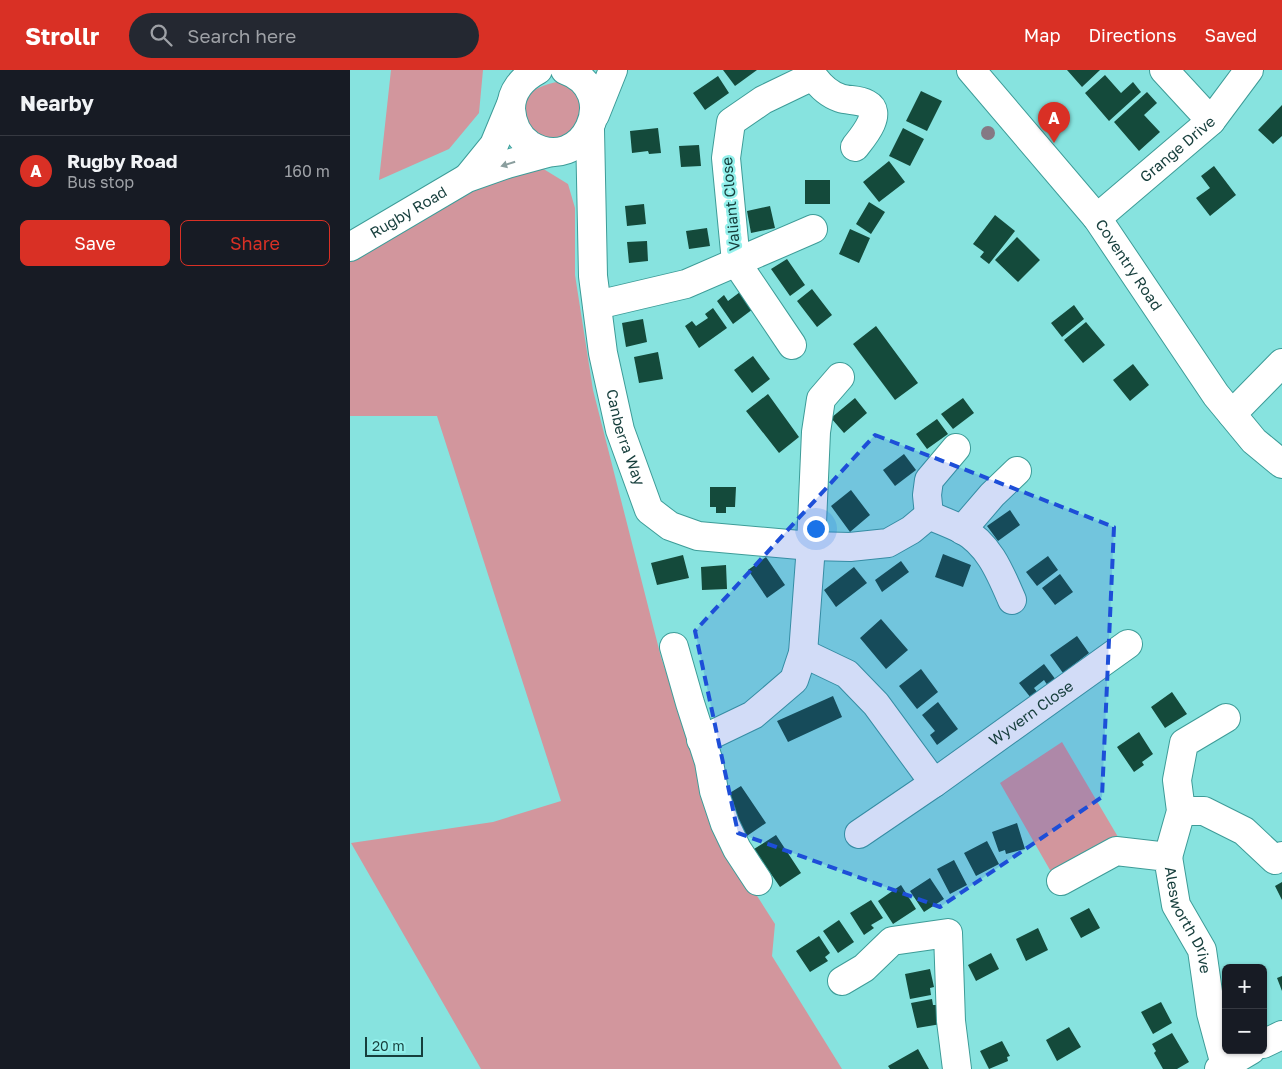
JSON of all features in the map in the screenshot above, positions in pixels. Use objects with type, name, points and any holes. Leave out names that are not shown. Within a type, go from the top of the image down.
[{"type":"street","points":[[565,70],[574,73],[587,84],[594,99],[592,122]]},
{"type":"street","points":[[592,122],[613,70]]},
{"type":"street","name":"Coventry Road","points":[[971,70],[1098,218],[1216,395],[1254,441],[1282,464]]},
{"type":"street","points":[[1164,70],[1211,121]]},
{"type":"street","name":"Grange Drive","points":[[1098,218],[1211,121],[1249,70]]},
{"type":"street","name":"Rugby Road","points":[[467,178],[494,145],[517,87],[531,72]]},
{"type":"street","name":"Valiant Close","points":[[736,262],[726,158],[731,122],[763,100],[813,76],[821,88],[840,99],[868,104],[872,110],[872,119],[868,131],[854,147]]},
{"type":"street","points":[[511,104],[512,118],[516,131],[525,142],[537,149],[553,152],[576,173],[591,194]]},
{"type":"street","name":"Rugby Road","points":[[350,247],[467,178],[507,164],[576,145],[592,122]]},
{"type":"street","name":"Canberra Way","points":[[592,122],[593,276],[603,353],[620,430],[649,510],[670,526],[698,536],[811,546],[850,547],[888,543],[911,530],[929,515]]},
{"type":"street","points":[[597,306],[686,284],[813,229]]},
{"type":"street","points":[[736,262],[792,345]]},
{"type":"street","points":[[1232,414],[1282,363]]},
{"type":"street","points":[[701,740],[753,715],[794,680],[803,653],[811,546],[816,432],[821,399],[840,377]]},
{"type":"street","points":[[956,448],[929,480],[927,494],[929,515],[967,533],[982,545],[998,567],[1012,600]]},
{"type":"street","points":[[967,533],[992,495],[1017,471]]},
{"type":"street","name":"Wyvern Close","points":[[859,834],[934,783],[1128,644]]},
{"type":"street","points":[[674,647],[709,762],[714,791],[725,824],[737,849],[758,881]]},
{"type":"street","points":[[803,653],[847,674],[876,704],[934,783]]},
{"type":"street","points":[[1168,857],[1181,811],[1177,780],[1184,743],[1226,718]]},
{"type":"street","points":[[1181,811],[1204,811],[1244,832],[1275,860],[1282,856]]},
{"type":"street","name":"Alesworth Drive","points":[[1062,881],[1116,851],[1168,857],[1176,905],[1202,950],[1210,1014],[1222,1067]]},
{"type":"street","points":[[842,981],[864,968],[892,941],[948,933],[951,1021],[957,1069]]},
{"type":"street","points":[[1267,1042],[1282,1036]]},
{"type":"street","points":[[1222,1067],[1244,1054]]},
{"type":"highlighted area","points":[[875,435],[1114,527],[1102,797],[940,907],[738,833],[695,631]]},
{"type":"shaded area","points":[[391,70],[483,70],[479,113],[449,149],[379,180]]},
{"type":"shaded area","points":[[557,82],[567,84],[583,99],[578,137],[534,139],[523,114],[525,101],[533,91]]},
{"type":"shaded area","points":[[537,165],[568,184],[575,208],[575,275],[593,390],[661,657],[701,777],[727,849],[775,924],[772,956],[842,1069],[481,1069],[351,843],[493,822],[561,801],[437,416],[350,416],[350,262],[388,238],[494,178]]},
{"type":"shaded area","points":[[1062,742],[1121,842],[1054,877],[1000,783]]},
{"type":"building","points":[[723,70],[757,70],[735,86]]},
{"type":"building","points":[[1067,70],[1100,70],[1082,87]]},
{"type":"building","points":[[1105,75],[1121,93],[1133,82],[1141,92],[1109,121],[1085,93]]},
{"type":"building","points":[[718,76],[729,93],[705,110],[693,93]]},
{"type":"building","points":[[921,91],[942,101],[927,131],[906,121]]},
{"type":"building","points":[[1147,92],[1157,103],[1144,115],[1160,132],[1139,151],[1114,122]]},
{"type":"building","points":[[1282,105],[1282,136],[1273,144],[1258,130]]},
{"type":"building","points":[[658,128],[661,153],[649,154],[648,151],[632,153],[630,131]]},
{"type":"building","points":[[903,128],[924,139],[910,166],[889,156]]},
{"type":"building","points":[[699,145],[701,166],[681,167],[679,146]]},
{"type":"building","points":[[889,161],[905,182],[879,202],[863,182]]},
{"type":"building","points":[[1214,166],[1236,195],[1210,216],[1196,198],[1210,188],[1201,176]]},
{"type":"building","points":[[805,180],[830,180],[830,204],[805,204]]},
{"type":"building","points":[[869,202],[885,212],[871,234],[856,224]]},
{"type":"building","points":[[644,204],[646,224],[627,226],[625,206]]},
{"type":"building","points":[[770,206],[775,228],[751,233],[747,211]]},
{"type":"building","points":[[995,215],[1015,231],[989,264],[980,257],[984,252],[973,244]]},
{"type":"building","points":[[707,228],[710,246],[689,249],[686,231]]},
{"type":"building","points":[[850,229],[870,238],[859,263],[839,254]]},
{"type":"building","points":[[1017,237],[1040,260],[1018,282],[995,260]]},
{"type":"building","points":[[647,241],[648,261],[629,263],[627,242]]},
{"type":"building","points":[[787,259],[805,285],[790,296],[771,269]]},
{"type":"building","points":[[812,289],[832,315],[817,327],[797,301]]},
{"type":"building","points":[[740,292],[753,309],[733,324],[717,301],[724,295],[728,301]]},
{"type":"building","points":[[1074,305],[1084,319],[1062,337],[1051,323]]},
{"type":"building","points":[[713,308],[727,328],[699,348],[685,326],[692,321],[696,326],[708,318],[705,314]]},
{"type":"building","points":[[643,319],[647,342],[626,347],[622,323]]},
{"type":"building","points":[[1086,322],[1105,345],[1083,363],[1064,340]]},
{"type":"building","points":[[876,326],[918,383],[895,400],[853,344]]},
{"type":"building","points":[[658,352],[663,379],[639,383],[634,357]]},
{"type":"building","points":[[753,356],[770,379],[752,393],[734,370]]},
{"type":"building","points":[[1133,364],[1149,385],[1130,401],[1113,380]]},
{"type":"building","points":[[768,394],[799,437],[779,453],[746,411]]},
{"type":"building","points":[[855,398],[867,413],[844,433],[831,418]]},
{"type":"building","points":[[963,398],[974,413],[953,429],[941,414]]},
{"type":"building","points":[[937,419],[948,434],[927,449],[916,434]]},
{"type":"building","points":[[904,454],[916,470],[895,486],[883,470]]},
{"type":"building","points":[[710,487],[736,487],[735,507],[726,507],[726,513],[716,513],[716,507],[710,507]]},
{"type":"building","points":[[851,490],[870,515],[850,532],[831,506]]},
{"type":"building","points":[[1010,510],[1020,525],[998,541],[987,526]]},
{"type":"building","points":[[943,554],[971,565],[963,587],[935,577]]},
{"type":"building","points":[[683,555],[689,578],[657,585],[651,563]]},
{"type":"building","points":[[1048,556],[1058,570],[1037,586],[1026,572]]},
{"type":"building","points":[[766,557],[785,585],[767,598],[748,570]]},
{"type":"building","points":[[901,561],[909,572],[882,592],[875,580]]},
{"type":"building","points":[[726,565],[727,589],[702,590],[701,567]]},
{"type":"building","points":[[854,567],[867,583],[836,607],[824,590]]},
{"type":"building","points":[[1060,574],[1073,592],[1055,605],[1042,588]]},
{"type":"building","points":[[881,619],[908,650],[886,669],[860,638]]},
{"type":"building","points":[[1077,636],[1089,653],[1063,673],[1050,655]]},
{"type":"building","points":[[1044,664],[1056,680],[1048,686],[1044,680],[1034,688],[1038,693],[1031,698],[1019,683]]},
{"type":"building","points":[[921,669],[938,692],[917,709],[899,686]]},
{"type":"building","points":[[1172,692],[1187,714],[1165,728],[1151,707]]},
{"type":"building","points":[[833,696],[842,717],[788,742],[777,721]]},
{"type":"building","points":[[938,702],[958,729],[937,745],[930,735],[935,731],[922,715]]},
{"type":"building","points":[[1139,732],[1153,754],[1142,762],[1144,765],[1134,772],[1117,747]]},
{"type":"building","points":[[741,786],[766,823],[744,838],[720,799]]},
{"type":"building","points":[[1017,823],[1025,849],[1006,854],[1005,850],[999,852],[992,832]]},
{"type":"building","points":[[776,835],[801,873],[780,887],[754,849]]},
{"type":"building","points":[[987,841],[999,864],[976,876],[964,853]]},
{"type":"building","points":[[954,860],[967,885],[950,894],[937,869]]},
{"type":"building","points":[[930,878],[944,899],[924,912],[910,891]]},
{"type":"building","points":[[1282,882],[1282,900],[1275,886]]},
{"type":"building","points":[[901,885],[916,909],[893,924],[878,901]]},
{"type":"building","points":[[871,900],[883,918],[871,925],[874,928],[864,935],[850,913]]},
{"type":"building","points":[[1089,908],[1100,928],[1081,938],[1070,918]]},
{"type":"building","points":[[839,920],[854,942],[838,953],[823,931]]},
{"type":"building","points":[[1038,928],[1048,950],[1026,961],[1016,939]]},
{"type":"building","points":[[819,936],[830,953],[825,957],[828,961],[810,972],[796,951]]},
{"type":"building","points":[[991,953],[999,969],[976,981],[968,965]]},
{"type":"building","points":[[930,969],[934,987],[930,988],[931,995],[910,999],[905,974]]},
{"type":"building","points":[[1282,976],[1282,991],[1277,978]]},
{"type":"building","points":[[932,999],[933,1005],[937,1005],[941,1024],[917,1028],[911,1003]]},
{"type":"building","points":[[1161,1002],[1172,1023],[1153,1034],[1141,1012]]},
{"type":"building","points":[[1069,1027],[1081,1047],[1057,1061],[1046,1040]]},
{"type":"building","points":[[1172,1033],[1189,1062],[1177,1069],[1163,1069],[1154,1053],[1156,1051],[1152,1044]]},
{"type":"building","points":[[1002,1041],[1010,1056],[1007,1057],[1008,1061],[989,1069],[980,1051]]},
{"type":"building","points":[[918,1049],[929,1069],[890,1069],[888,1066]]},
{"type":"place","name":"Rugby Road","points":[[1054,143]]}]
